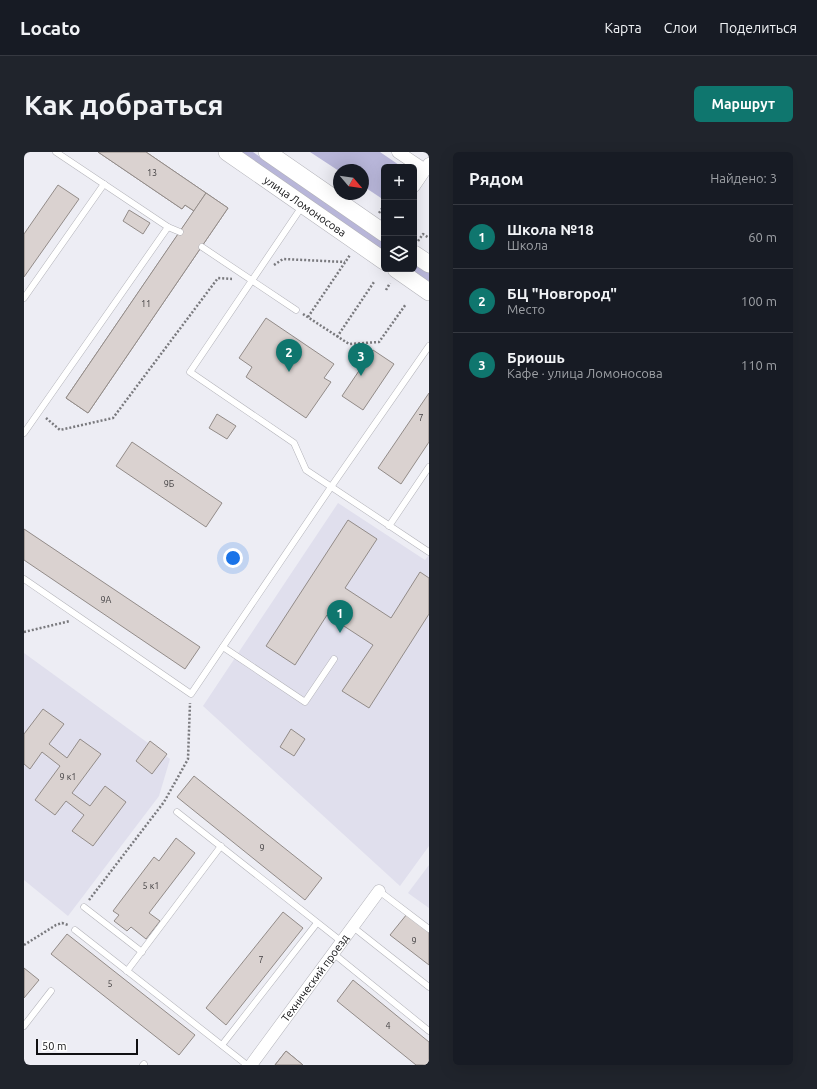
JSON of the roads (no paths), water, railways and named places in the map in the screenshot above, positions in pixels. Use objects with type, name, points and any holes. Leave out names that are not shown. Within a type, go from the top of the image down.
[{"type":"main road","name":"улица Ломоносова","points":[[227,152],[381,259]]},
{"type":"main road","name":"улица Ломоносова","points":[[267,152],[381,230]]},
{"type":"main road","points":[[417,256],[429,264]]},
{"type":"main road","points":[[400,272],[429,292]]},
{"type":"street","points":[[398,152],[428,169],[417,182]]},
{"type":"street","name":"Технический проезд","points":[[251,1065],[379,891]]},
{"type":"lane","points":[[56,152],[168,227],[180,232]]},
{"type":"lane","points":[[24,298],[104,184]]},
{"type":"lane","points":[[303,205],[190,372],[294,443],[306,470],[429,552]]},
{"type":"lane","points":[[24,433],[168,227]]},
{"type":"lane","points":[[202,247],[296,310]]},
{"type":"lane","points":[[24,579],[191,694],[331,487],[429,346]]},
{"type":"lane","points":[[389,526],[429,467]]},
{"type":"lane","points":[[223,647],[305,702],[334,659]]},
{"type":"lane","points":[[177,812],[342,942]]},
{"type":"lane","points":[[127,971],[220,846]]},
{"type":"lane","points":[[379,891],[429,929]]},
{"type":"lane","points":[[84,907],[142,952]]},
{"type":"lane","points":[[222,1045],[317,922]]},
{"type":"lane","points":[[353,927],[429,987]]},
{"type":"lane","points":[[75,930],[247,1065]]},
{"type":"lane","points":[[334,954],[429,1031]]},
{"type":"lane","points":[[24,1026],[51,991]]},
{"type":"place","name":"БЦ \"Новгород\"","points":[[289,372]]},
{"type":"place","name":"Бриошь","points":[[361,376]]},
{"type":"place","name":"Школа №18","points":[[340,633]]}]
